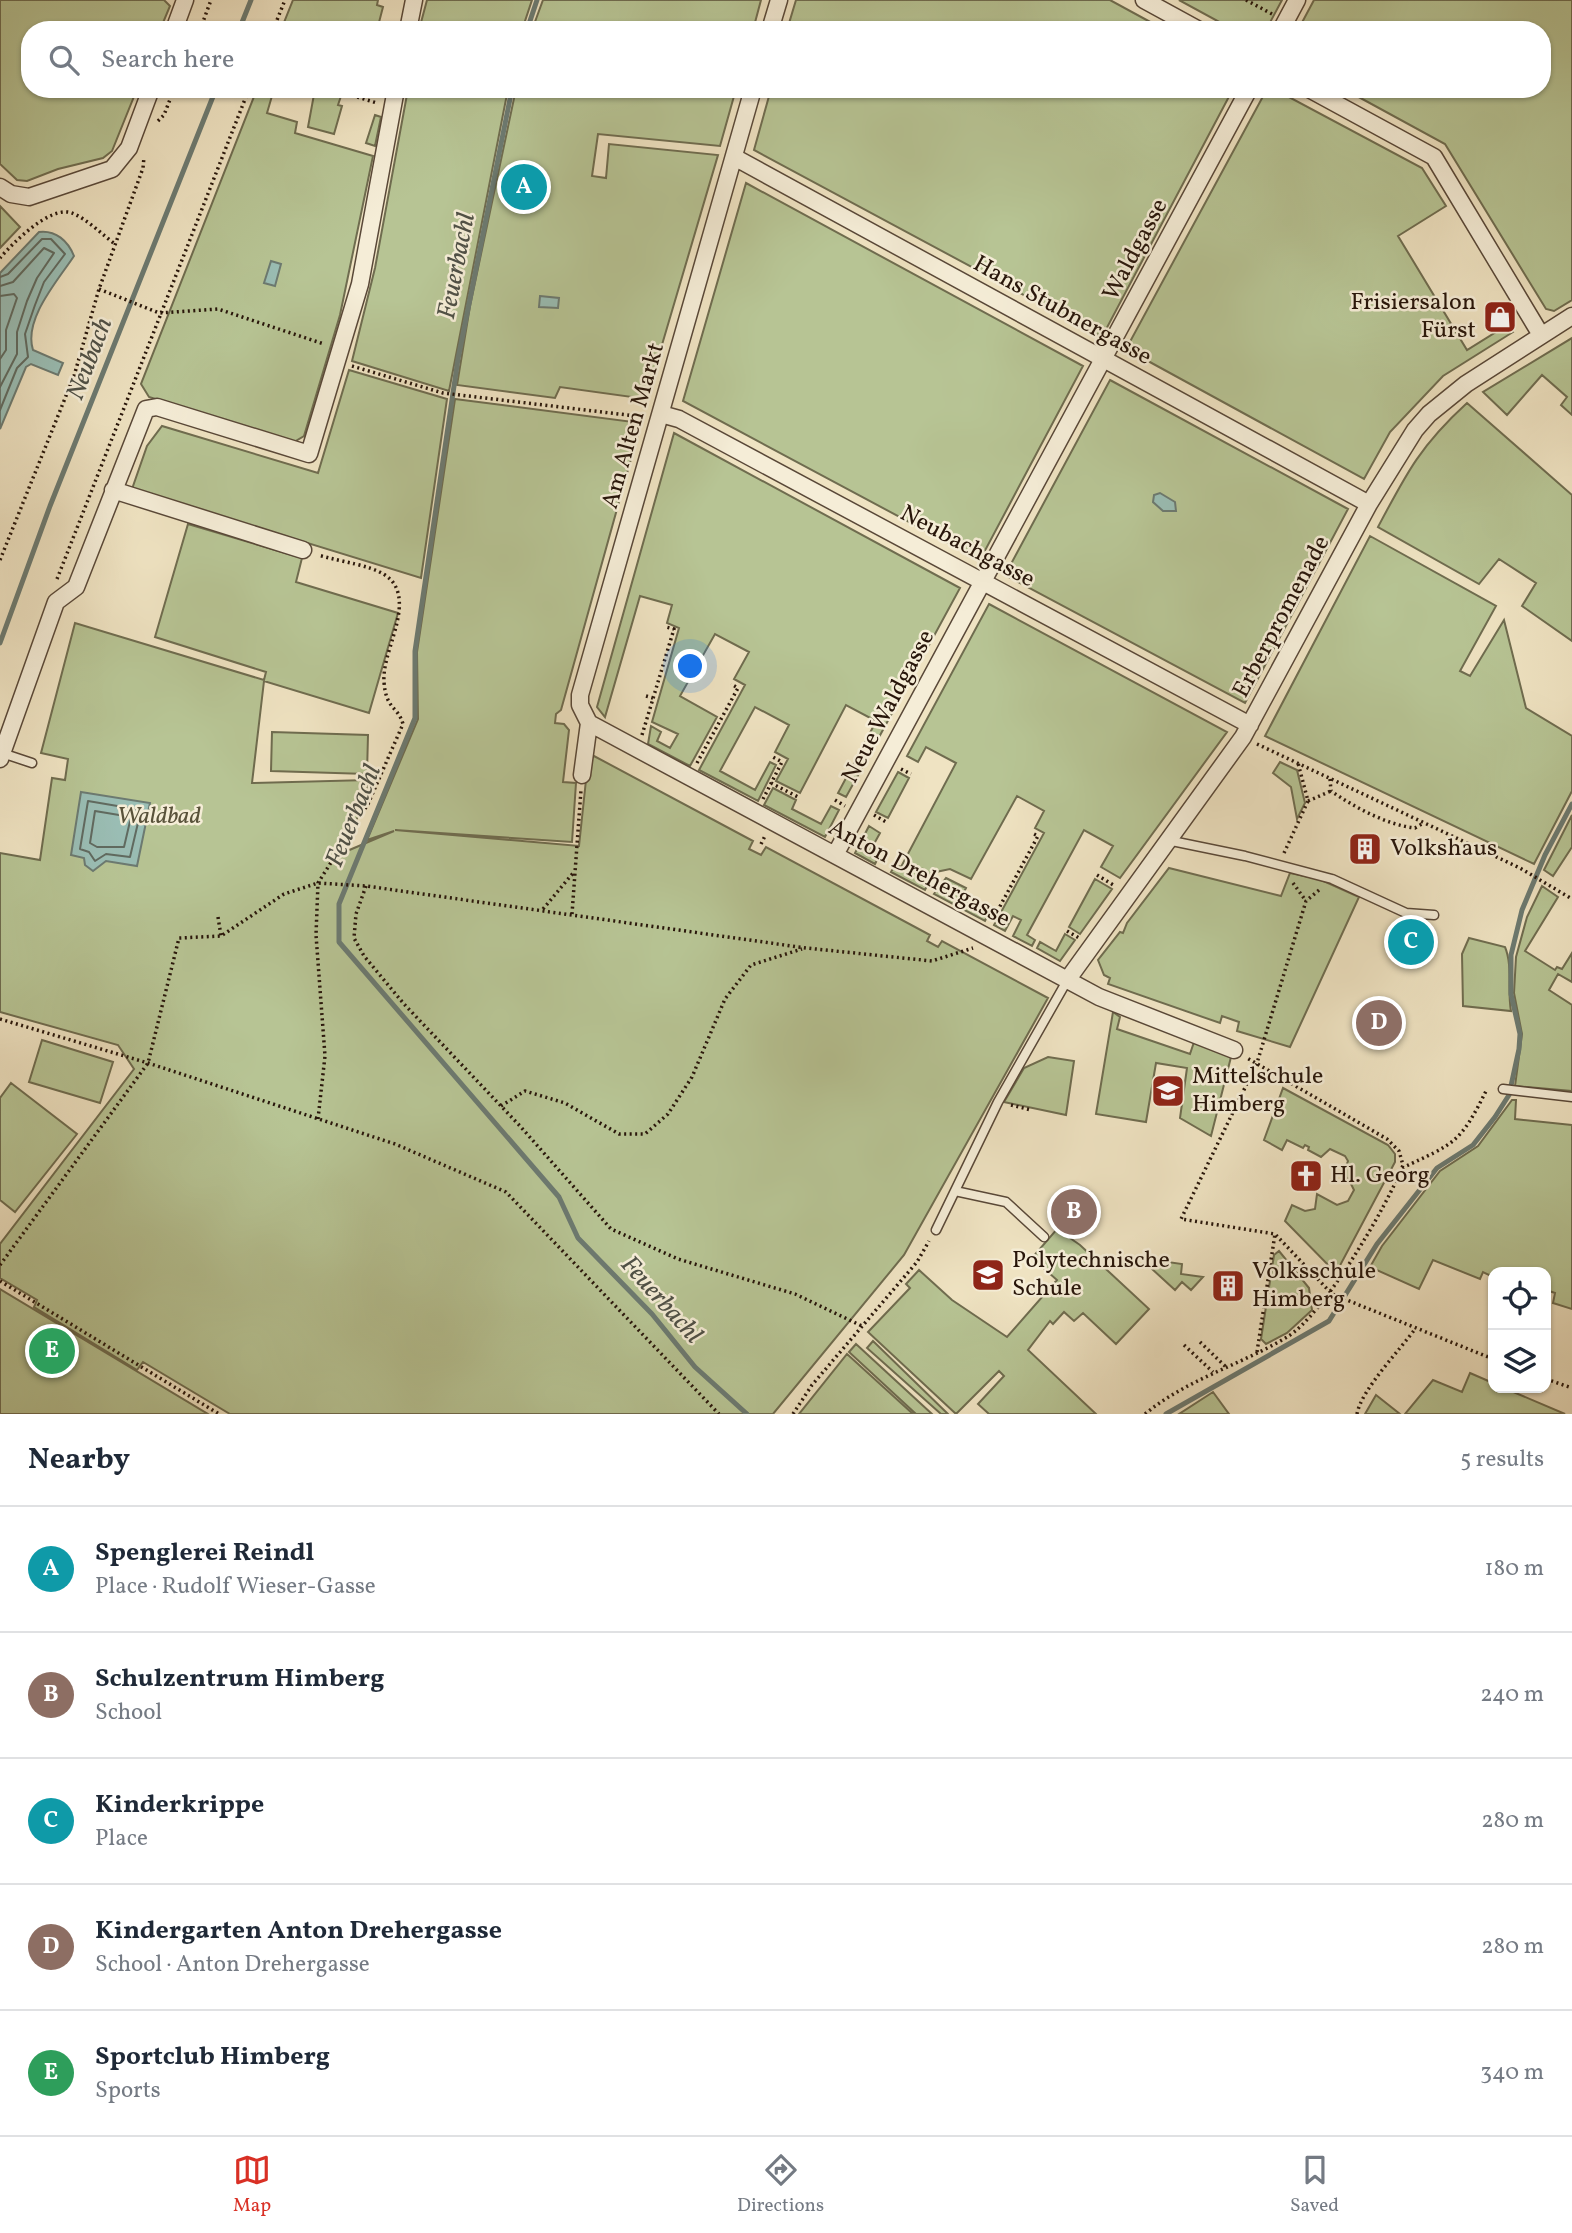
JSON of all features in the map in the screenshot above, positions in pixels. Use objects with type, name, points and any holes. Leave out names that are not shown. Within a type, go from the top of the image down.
[{"type":"street","points":[[177,21],[185,0]]},
{"type":"street","points":[[410,21],[414,0]]},
{"type":"street","points":[[773,21],[779,0]]},
{"type":"street","points":[[1144,0],[1182,21]]},
{"type":"street","points":[[1286,21],[1297,0]]},
{"type":"street","points":[[0,187],[16,195],[29,197],[108,172],[124,156],[148,98]]},
{"type":"street","points":[[1,756],[56,602],[76,587],[141,416],[150,407],[309,454],[360,284],[394,98]]},
{"type":"street","name":"Am Alten Markt","points":[[582,775],[589,723],[580,705],[580,695],[750,98]]},
{"type":"street","name":"Waldgasse","points":[[983,581],[1244,98]]},
{"type":"street","points":[[1326,98],[1434,157],[1541,335]]},
{"type":"street","name":"Hans Stubnergasse","points":[[734,157],[1369,504]]},
{"type":"street","name":"Erberpromenade","points":[[1068,979],[1246,731],[1369,504],[1415,430],[1429,414],[1466,384],[1572,316]]},
{"type":"street","name":"Neubachgasse","points":[[660,417],[679,419],[983,581],[1246,731]]},
{"type":"street","points":[[113,490],[303,550]]},
{"type":"street","name":"Neue Waldgasse","points":[[835,855],[983,581]]},
{"type":"street","name":"Anton Drehergasse","points":[[589,723],[1099,997],[1234,1051]]},
{"type":"lane","points":[[1,756],[32,763]]},
{"type":"lane","points":[[1167,840],[1332,878],[1406,913],[1434,915]]},
{"type":"lane","points":[[936,1230],[998,1102],[1068,979]]},
{"type":"lane","points":[[1503,1088],[1521,1093],[1572,1097]]},
{"type":"lane","points":[[955,1191],[1006,1202],[1044,1237]]},
{"type":"path","points":[[203,21],[211,0]]},
{"type":"path","points":[[277,21],[285,0]]},
{"type":"path","points":[[1245,0],[1276,21]]},
{"type":"path","points":[[56,602],[56,581],[245,98]]},
{"type":"path","points":[[367,98],[393,107]]},
{"type":"path","points":[[0,560],[74,376],[99,289],[143,169],[146,140],[137,125]]},
{"type":"path","points":[[0,258],[20,235],[62,212],[72,213],[116,246]]},
{"type":"path","points":[[99,289],[159,313],[218,309],[266,323],[339,357],[443,393],[660,417]]},
{"type":"path","points":[[303,550],[387,575],[400,592],[401,603],[384,679],[387,702],[404,724],[368,804],[317,883],[316,935],[325,1056],[318,1119]]},
{"type":"path","points":[[637,751],[674,629],[666,626]]},
{"type":"path","points":[[689,778],[738,688],[731,684]]},
{"type":"path","points":[[646,696],[653,698]]},
{"type":"path","points":[[1246,731],[1298,763],[1520,868],[1546,881],[1572,899]]},
{"type":"path","points":[[756,813],[782,762],[773,757]]},
{"type":"path","points":[[1279,864],[1308,801],[1298,763]]},
{"type":"path","points":[[572,914],[582,775]]},
{"type":"path","points":[[1330,779],[1331,791]]},
{"type":"path","points":[[771,783],[798,797]]},
{"type":"path","points":[[1308,801],[1331,791]]},
{"type":"path","points":[[1331,791],[1402,827],[1415,828],[1423,823]]},
{"type":"path","points":[[0,1265],[148,1063],[179,938],[221,936],[284,894],[317,883],[337,883],[806,948],[932,961],[990,938],[1007,893],[1038,836],[1032,833]]},
{"type":"path","points":[[542,910],[575,870]]},
{"type":"path","points":[[1332,878],[1306,901],[1257,1063],[1181,1219],[1275,1234],[1330,1293],[1488,1357]]},
{"type":"path","points":[[366,886],[356,914],[354,938],[364,956],[404,1004],[611,1229],[678,1259],[795,1294],[862,1326]]},
{"type":"path","points":[[1001,890],[1007,893]]},
{"type":"path","points":[[218,917],[221,936]]},
{"type":"path","points":[[501,1107],[525,1091],[565,1103],[618,1134],[645,1134],[668,1114],[692,1077],[725,999],[751,965],[806,948]]},
{"type":"path","points":[[0,1018],[148,1063],[395,1144],[506,1192],[719,1414]]},
{"type":"path","points":[[1257,1063],[1387,1139],[1399,1151],[1402,1168]]},
{"type":"path","points":[[1145,1414],[1214,1373],[1290,1336],[1330,1293],[1402,1168],[1456,1141],[1468,1128],[1487,1089]]},
{"type":"path","points":[[998,1102],[1031,1110]]},
{"type":"path","points":[[793,1414],[812,1385],[917,1262],[936,1230]]},
{"type":"path","points":[[1257,1352],[1275,1234]]},
{"type":"path","points":[[0,1281],[219,1414]]},
{"type":"path","points":[[1357,1414],[1372,1387],[1415,1329]]},
{"type":"path","points":[[1200,1342],[1227,1367]]},
{"type":"path","points":[[1184,1345],[1214,1373]]},
{"type":"path","points":[[1551,1381],[1572,1388]]},
{"type":"green space","points":[[0,0],[164,0],[170,6],[164,21],[21,21],[21,98],[133,98],[112,151],[103,158],[58,169],[27,181],[17,180],[0,164]]},
{"type":"green space","points":[[293,0],[378,0],[377,5],[383,7],[379,21],[285,21]]},
{"type":"green space","points":[[427,0],[532,0],[525,21],[421,21]]},
{"type":"green space","points":[[543,0],[761,0],[755,21],[535,21]]},
{"type":"green space","points":[[796,0],[1110,0],[1148,21],[790,21]]},
{"type":"green space","points":[[1179,0],[1282,0],[1271,21],[1218,21]]},
{"type":"green space","points":[[1314,0],[1572,0],[1572,300],[1554,311],[1546,309],[1445,144],[1361,98],[1551,98],[1551,21],[1303,21]]},
{"type":"green space","points":[[253,98],[271,98],[267,113],[297,122],[295,133],[373,156],[340,315],[304,436],[294,442],[149,397],[141,384]]},
{"type":"green space","points":[[313,98],[340,98],[338,105],[342,106],[334,134],[308,127]]},
{"type":"green space","points":[[406,98],[506,98],[449,391],[352,361],[375,268]]},
{"type":"green space","points":[[514,98],[733,98],[720,146],[598,134],[592,176],[606,178],[609,144],[718,155],[646,399],[560,387],[555,398],[457,385],[470,306]]},
{"type":"green space","points":[[768,98],[1228,98],[1102,337],[754,150]]},
{"type":"green space","points":[[1262,98],[1291,98],[1422,168],[1446,206],[1398,236],[1467,350],[1509,324],[1513,332],[1443,376],[1390,432],[1364,479],[1126,349]]},
{"type":"green space","points":[[375,115],[381,117],[375,146],[366,143]]},
{"type":"green space","points":[[746,183],[1083,366],[980,560],[683,401]]},
{"type":"green space","points":[[0,206],[20,227],[0,248]]},
{"type":"green space","points":[[1572,338],[1572,415],[1561,405],[1567,397],[1542,375],[1507,415],[1483,392]]},
{"type":"green space","points":[[349,370],[447,399],[421,578],[132,489],[147,446],[162,426],[318,473]]},
{"type":"green space","points":[[1110,380],[1348,509],[1245,703],[1005,575]]},
{"type":"green space","name":"Waldbad","points":[[455,399],[641,423],[561,710],[556,714],[555,723],[564,724],[569,730],[563,782],[576,783],[572,842],[395,830],[579,846],[588,761],[594,756],[753,841],[749,849],[761,855],[766,847],[930,935],[927,941],[938,947],[942,941],[1048,998],[904,1255],[773,1414],[230,1414],[143,1362],[137,1370],[34,1307],[37,1300],[0,1278],[0,1244],[134,1069],[118,1045],[0,1012],[0,853],[40,860],[52,778],[65,780],[68,759],[41,753],[75,623],[264,680],[266,672],[155,637],[188,524],[302,558],[296,582],[398,613],[369,713],[264,681],[252,783],[368,780],[366,804],[333,857],[394,831],[367,840],[418,719],[417,652]]},
{"type":"green space","points":[[1467,403],[1572,495],[1572,641],[1522,606],[1536,583],[1499,559],[1479,584],[1378,527],[1426,446]]},
{"type":"green space","points":[[674,433],[960,588],[872,750],[864,745],[876,721],[846,705],[800,793],[776,781],[788,759],[775,752],[789,725],[755,707],[720,771],[755,790],[770,762],[776,765],[758,801],[699,770],[745,685],[734,679],[749,652],[715,634],[680,696],[717,717],[690,766],[648,744],[651,726],[661,732],[657,741],[670,748],[678,734],[652,722],[679,628],[667,623],[672,605],[640,596],[605,717],[597,707]]},
{"type":"green space","points":[[1370,536],[1496,606],[1460,671],[1470,676],[1504,620],[1526,708],[1572,736],[1572,791],[1534,864],[1265,736]]},
{"type":"green space","points":[[989,604],[1227,732],[1120,878],[1101,867],[1113,846],[1084,830],[1027,935],[1035,940],[1032,946],[1013,936],[1021,920],[1013,916],[1005,931],[994,925],[1044,833],[1035,828],[1044,811],[1017,796],[971,879],[950,869],[936,872],[932,877],[923,869],[917,880],[924,884],[929,882],[925,890],[891,872],[895,865],[901,867],[956,763],[926,747],[918,762],[907,756]]},
{"type":"green space","points":[[272,732],[368,735],[367,774],[271,771]]},
{"type":"green space","points":[[860,752],[868,757],[846,797],[838,793]]},
{"type":"green space","points":[[1280,762],[1297,770],[1305,803],[1297,819],[1291,787],[1273,773]]},
{"type":"green space","points":[[898,772],[909,778],[888,818],[876,812]]},
{"type":"green space","points":[[773,788],[796,800],[792,809],[821,824],[831,806],[839,810],[825,837],[764,805]]},
{"type":"green space","points":[[1572,815],[1572,847],[1553,876],[1544,870]]},
{"type":"green space","points":[[869,826],[880,833],[870,851],[879,856],[875,864],[855,853]]},
{"type":"green space","points":[[1169,868],[1281,896],[1290,873],[1319,879],[1359,897],[1290,1047],[1237,1031],[1239,1022],[1222,1016],[1220,1023],[1108,984],[1110,978],[1104,975],[1098,960],[1120,932],[1123,933],[1127,923]]},
{"type":"green space","points":[[946,878],[966,888],[961,898],[989,913],[985,921],[934,894]]},
{"type":"green space","points":[[1095,879],[1112,889],[1080,934],[1069,927]]},
{"type":"green space","points":[[1542,886],[1558,897],[1525,951],[1555,970],[1557,967],[1562,969],[1572,953],[1572,982],[1558,974],[1549,990],[1572,1005],[1572,1091],[1515,1086],[1522,1034],[1514,993],[1516,957],[1527,917]]},
{"type":"green space","points":[[1065,934],[1075,940],[1060,961],[1037,948],[1040,942],[1056,951]]},
{"type":"green space","points":[[1469,938],[1505,947],[1509,962],[1511,1011],[1463,1006],[1462,954]]},
{"type":"green space","points":[[1113,1012],[1120,1017],[1117,1029],[1190,1054],[1194,1042],[1231,1057],[1211,1136],[1180,1118],[1187,1068],[1156,1063],[1146,1122],[1096,1114]]},
{"type":"green space","points":[[42,1040],[113,1062],[100,1103],[29,1082]]},
{"type":"green space","points":[[1048,1057],[1074,1061],[1066,1115],[1004,1102],[1024,1068]]},
{"type":"green space","points":[[11,1083],[77,1134],[15,1212],[0,1200],[0,1098]]},
{"type":"green space","points":[[1283,1088],[1388,1145],[1395,1154],[1395,1162],[1336,1273],[1285,1221],[1292,1205],[1305,1211],[1315,1209],[1317,1194],[1337,1205],[1348,1201],[1354,1190],[1348,1178],[1342,1176],[1348,1161],[1345,1156],[1330,1149],[1321,1157],[1308,1150],[1309,1147],[1305,1145],[1303,1148],[1287,1140],[1282,1150],[1264,1140]]},
{"type":"green space","points":[[1512,1100],[1516,1100],[1515,1119],[1572,1125],[1572,1309],[1553,1303],[1555,1293],[1551,1292],[1551,1267],[1488,1267],[1488,1274],[1483,1272],[1480,1279],[1433,1260],[1419,1289],[1370,1267],[1382,1246],[1440,1171],[1478,1146]]},
{"type":"green space","points":[[1057,1229],[1080,1245],[1149,1309],[1116,1344],[1083,1313],[1074,1321],[1064,1312],[1053,1324],[1050,1321],[1028,1350],[1096,1414],[989,1414],[978,1404],[1004,1376],[999,1371],[956,1414],[868,1332],[910,1288],[906,1284],[919,1270],[952,1300],[1007,1337],[1057,1280],[1032,1258]]},
{"type":"green space","points":[[1279,1251],[1309,1288],[1312,1310],[1287,1333],[1266,1344],[1261,1339],[1274,1255]]},
{"type":"green space","points":[[1140,1258],[1182,1264],[1181,1274],[1203,1277],[1191,1290],[1182,1282],[1175,1290]]},
{"type":"green space","points":[[0,1289],[208,1414],[0,1414]]},
{"type":"green space","points":[[873,1341],[948,1414],[941,1414],[867,1348]]},
{"type":"green space","points":[[856,1344],[932,1414],[916,1414],[849,1352]]},
{"type":"green space","points":[[847,1354],[913,1414],[799,1414]]},
{"type":"green space","points":[[1470,1373],[1488,1381],[1488,1393],[1516,1393],[1565,1414],[1405,1414],[1433,1380],[1462,1392]]},
{"type":"green space","points":[[1213,1392],[1229,1414],[1179,1414]]},
{"type":"green space","points":[[1376,1395],[1400,1414],[1365,1414]]},
{"type":"water","points":[[39,232],[51,233],[61,238],[74,256],[44,300],[33,325],[31,338],[33,350],[63,363],[58,375],[31,364],[26,367],[0,429],[0,273]]},
{"type":"water","points":[[271,261],[281,264],[275,286],[264,283]]},
{"type":"water","points":[[540,296],[559,298],[558,308],[539,307]]},
{"type":"water","points":[[1160,493],[1175,502],[1176,511],[1163,511],[1153,502],[1154,495]]},
{"type":"water","points":[[81,792],[150,803],[137,866],[106,861],[93,871],[85,865],[84,858],[71,855]]},
{"type":"waterway","name":"Neubach","points":[[243,21],[251,0]]},
{"type":"waterway","name":"Feuerbachl","points":[[530,21],[537,0]]},
{"type":"waterway","name":"Neubach","points":[[0,643],[50,506],[212,98]]},
{"type":"waterway","name":"Feuerbachl","points":[[510,98],[458,359],[415,651],[415,718],[339,904],[339,942],[559,1197],[578,1238],[652,1314],[695,1367],[747,1414]]},
{"type":"waterway","points":[[1166,1414],[1329,1321],[1377,1244],[1437,1168],[1473,1145],[1495,1117],[1509,1095],[1519,1049],[1520,1034],[1511,994],[1511,955],[1522,910],[1545,855],[1572,804]]},
{"type":"place","name":"Spenglerei Reindl","points":[[524,187]]},
{"type":"place","name":"Frisiersalon Fürst","points":[[1500,317]]},
{"type":"place","name":"Volkshaus","points":[[1365,849]]},
{"type":"place","name":"Kinderkrippe","points":[[1411,942]]},
{"type":"place","name":"Kindergarten Anton Drehergasse","points":[[1379,1023]]},
{"type":"place","name":"Mittelschule Himberg","points":[[1168,1091]]},
{"type":"place","name":"Hl. Georg","points":[[1306,1176]]},
{"type":"place","name":"Schulzentrum Himberg","points":[[1074,1212]]},
{"type":"place","name":"Polytechnische Schule","points":[[988,1275]]},
{"type":"place","name":"Volksschule Himberg","points":[[1228,1286]]},
{"type":"place","name":"Sportclub Himberg","points":[[52,1351]]}]
